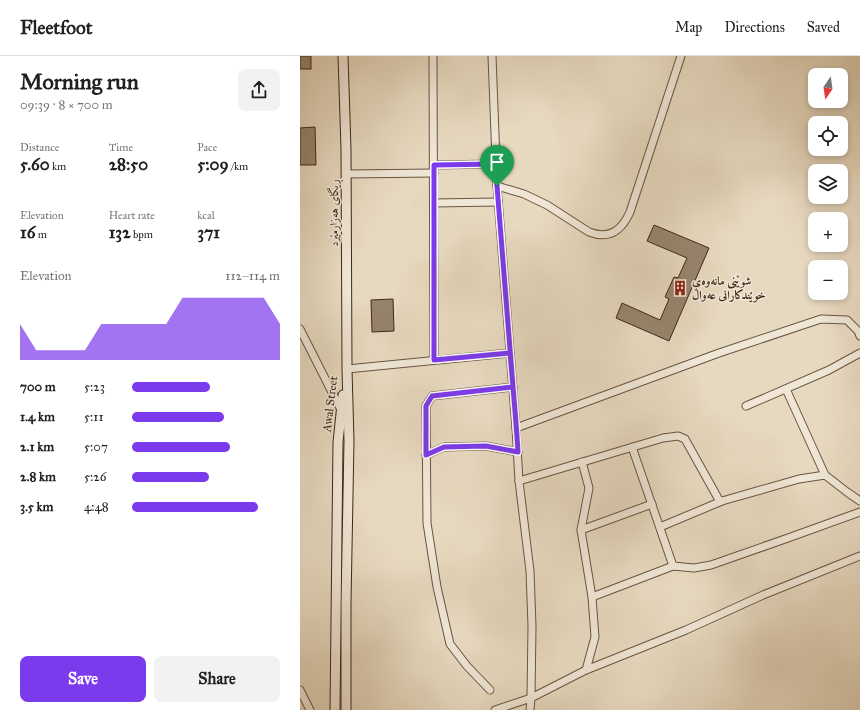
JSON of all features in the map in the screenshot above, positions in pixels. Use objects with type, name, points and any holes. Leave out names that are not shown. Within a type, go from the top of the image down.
[{"type":"main road","name":"ڕیگای هەزارمێرد","points":[[343,56],[346,174],[346,369]]},
{"type":"main road","name":"Awal Street","points":[[335,710],[338,450],[346,369]]},
{"type":"main road","name":"Awal Street","points":[[346,369],[349,441],[346,595],[346,710]]},
{"type":"street","points":[[433,56],[434,360]]},
{"type":"street","points":[[492,56],[498,202],[519,481],[530,571],[532,626],[530,710]]},
{"type":"street","points":[[497,186],[524,194],[547,205],[589,232],[596,234],[608,234],[619,230],[630,212],[681,56]]},
{"type":"street","points":[[434,165],[496,164]]},
{"type":"street","points":[[346,174],[434,173]]},
{"type":"street","points":[[434,203],[498,202]]},
{"type":"street","points":[[516,428],[719,353],[820,319],[847,320],[858,330],[860,336]]},
{"type":"street","points":[[300,329],[341,410]]},
{"type":"street","points":[[346,369],[510,353]]},
{"type":"street","points":[[746,406],[829,370],[860,353]]},
{"type":"street","points":[[490,690],[467,666],[450,644],[437,587],[427,522],[426,406],[432,396],[513,387]]},
{"type":"street","points":[[786,389],[825,475],[860,500]]},
{"type":"street","points":[[519,481],[663,438],[678,436],[685,439],[719,500],[722,501]]},
{"type":"street","points":[[426,455],[444,447],[486,446],[518,452]]},
{"type":"street","points":[[632,447],[673,566]]},
{"type":"street","points":[[582,462],[589,488],[580,530],[592,598],[596,637],[586,670]]},
{"type":"street","points":[[660,527],[722,501],[799,479],[825,475]]},
{"type":"street","points":[[580,530],[652,504]]},
{"type":"street","points":[[592,598],[673,566],[694,568],[711,566],[860,512]]},
{"type":"street","points":[[495,710],[531,698],[586,670],[686,630],[764,595],[860,556]]},
{"type":"street","points":[[300,690],[310,710]]},
{"type":"street","points":[[302,710],[304,698]]},
{"type":"building","points":[[300,56],[311,56],[311,69],[300,69]]},
{"type":"building","points":[[315,127],[316,165],[300,165],[300,128]]},
{"type":"building","name":"شوێنی مانەوەی خوێندکارانی عەواڵ","points":[[654,225],[709,248],[669,341],[616,318],[622,303],[660,320],[669,299],[665,297],[674,277],[678,278],[687,258],[647,241]]},
{"type":"building","points":[[393,299],[394,331],[372,332],[371,300]]},
{"type":"place","name":"شوێنی مانەوەی خوێندکارانی عەواڵ","points":[[680,288]]},
{"type":"route","points":[[497,186],[496,164],[434,165],[434,360],[510,353],[513,387],[518,452],[486,446],[444,447],[426,455],[426,406],[432,396],[513,387],[497,186]]}]
